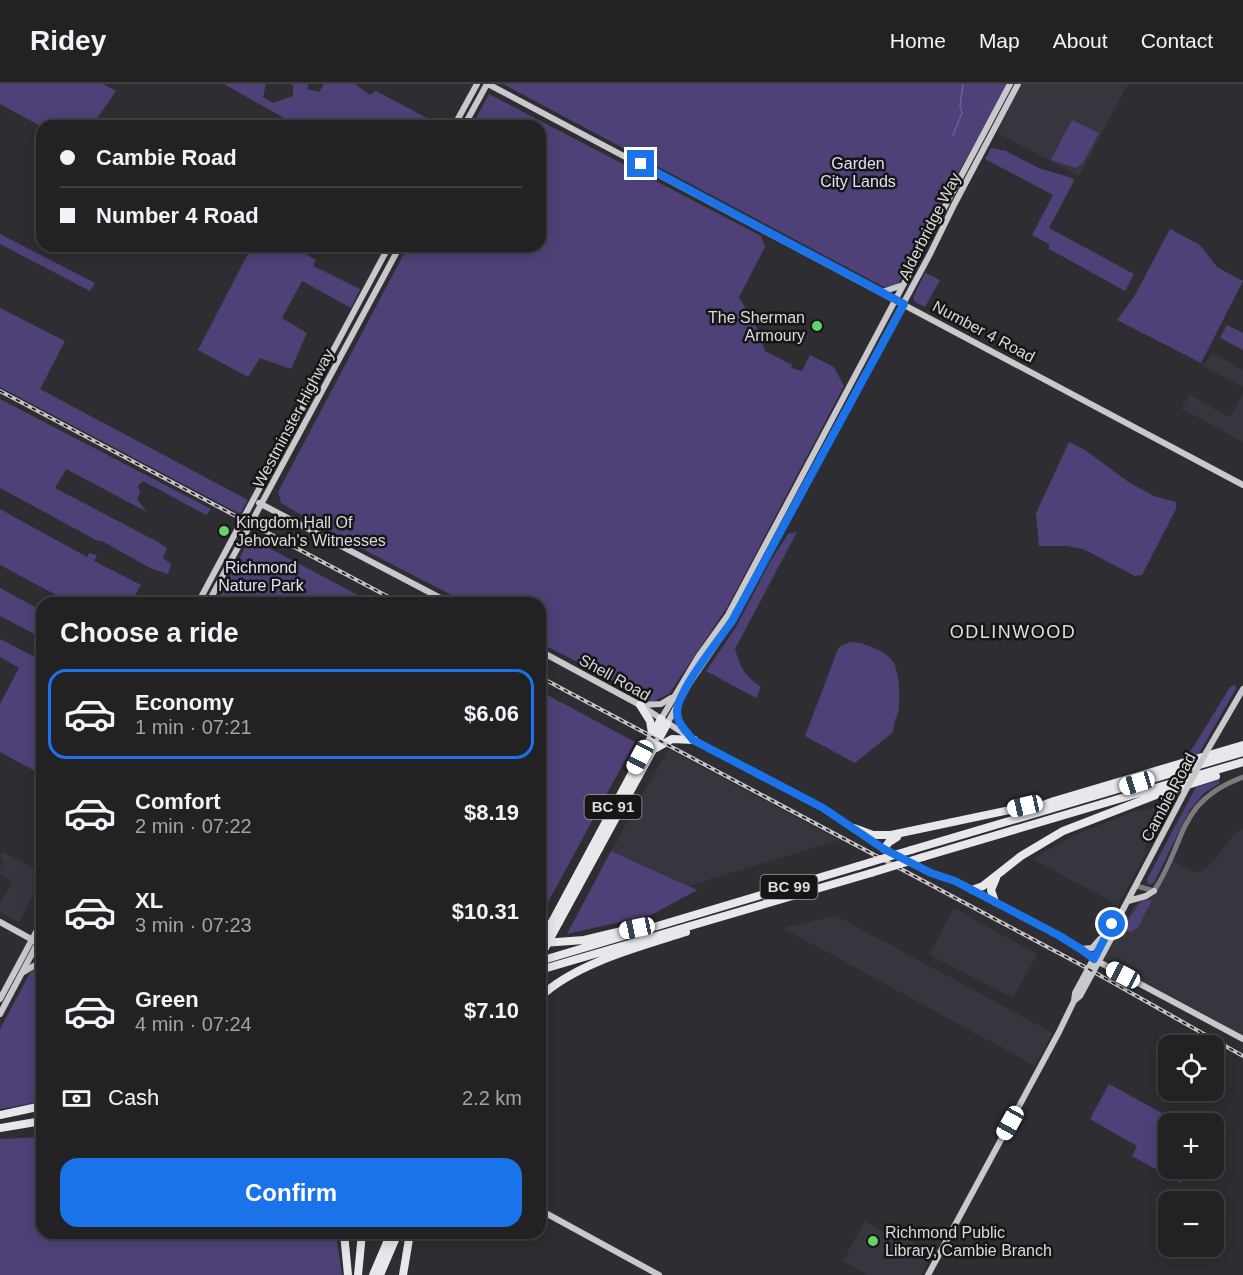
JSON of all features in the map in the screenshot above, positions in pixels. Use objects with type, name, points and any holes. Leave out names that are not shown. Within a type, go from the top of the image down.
[{"type":"highway","points":[[640,705],[650,721],[652,735]]},
{"type":"highway","name":"BC 91","points":[[546,945],[652,735],[664,722]]},
{"type":"highway","name":"BC 91","points":[[546,936],[652,750],[664,722]]},
{"type":"highway","points":[[652,750],[666,740],[693,740]]},
{"type":"highway","points":[[948,839],[964,830],[1054,801],[1243,745]]},
{"type":"highway","name":"BC 99","points":[[546,957],[721,908],[1243,752]]},
{"type":"highway","name":"BC 99","points":[[546,968],[1243,762]]},
{"type":"highway","points":[[972,890],[983,886],[1040,843],[1063,831],[1156,795],[1243,767]]},
{"type":"highway","points":[[884,849],[893,838],[913,832],[1054,801]]},
{"type":"highway","points":[[854,828],[881,836],[913,832]]},
{"type":"highway","points":[[995,902],[991,885],[1003,870]]},
{"type":"highway","points":[[546,992],[564,979],[631,950],[787,897]]},
{"type":"highway","points":[[546,943],[584,940],[721,908]]},
{"type":"highway","points":[[0,1115],[36,1107]]},
{"type":"highway","points":[[0,1128],[36,1122]]},
{"type":"highway","points":[[345,1239],[348,1275]]},
{"type":"highway","points":[[358,1275],[361,1239]]},
{"type":"highway","points":[[373,1275],[388,1239]]},
{"type":"highway","points":[[380,1275],[395,1239]]},
{"type":"highway","points":[[403,1275],[409,1239]]},
{"type":"main road","points":[[457,120],[477,84]]},
{"type":"main road","points":[[467,120],[488,84]]},
{"type":"main road","name":"Number 4 Road","points":[[488,84],[1243,485]]},
{"type":"main road","name":"Alderbridge Way","points":[[664,722],[698,657],[728,615],[1010,84]]},
{"type":"main road","name":"Alderbridge Way","points":[[677,698],[732,621],[904,304],[1018,84]]},
{"type":"main road","name":"Westminster Highway","points":[[201,597],[386,252]]},
{"type":"main road","name":"Westminster Highway","points":[[211,597],[397,252]]},
{"type":"main road","points":[[889,312],[882,292],[904,284]]},
{"type":"main road","points":[[364,293],[373,298]]},
{"type":"main road","points":[[787,520],[787,514],[813,465],[819,446]]},
{"type":"main road","points":[[253,500],[439,597]]},
{"type":"main road","points":[[255,517],[275,511]]},
{"type":"main road","name":"Shell Road","points":[[546,654],[640,705],[693,740],[823,808],[884,849],[995,902],[1081,949],[1096,960],[1243,1039]]},
{"type":"main road","name":"Cambie Road","points":[[928,1275],[1074,1001],[1080,996],[1096,960],[1118,926],[1115,921],[1137,886],[1181,799],[1243,689]]},
{"type":"main road","points":[[640,705],[661,704],[677,698],[677,711],[681,726],[693,740]]},
{"type":"main road","points":[[1128,900],[1146,897],[1154,891]]},
{"type":"main road","points":[[1081,949],[1096,946],[1107,927],[1115,921]]},
{"type":"main road","points":[[0,922],[36,941]]},
{"type":"main road","points":[[0,1014],[36,944]]},
{"type":"main road","points":[[0,999],[36,944]]},
{"type":"main road","points":[[22,974],[36,965]]},
{"type":"main road","points":[[546,1213],[659,1275]]},
{"type":"street","points":[[1137,886],[1154,891],[1195,808],[1211,793],[1243,777]]},
{"type":"shaded area","points":[[1021,84],[1128,84],[1079,176],[999,134],[999,124]]},
{"type":"shaded area","points":[[1212,353],[1243,370],[1243,387],[1203,366]]},
{"type":"shaded area","points":[[1189,394],[1230,417],[1243,394],[1243,442],[1182,409]]},
{"type":"shaded area","points":[[668,749],[839,840],[689,886],[611,851]]},
{"type":"shaded area","points":[[1162,806],[1144,850],[1147,851],[1118,905],[1032,859],[1072,836],[1132,812]]},
{"type":"shaded area","points":[[1243,829],[1243,1036],[1106,964],[1105,957],[1138,901],[1154,896],[1174,861],[1192,871],[1200,872],[1218,856],[1237,832]]},
{"type":"shaded area","points":[[3,852],[36,870],[36,890],[19,922],[0,912],[0,904],[12,881],[0,874],[4,861],[0,857]]},
{"type":"shaded area","points":[[954,908],[1037,954],[1013,998],[929,955]]},
{"type":"shaded area","points":[[837,916],[1053,1033],[1035,1066],[783,928]]},
{"type":"shaded area","points":[[865,1221],[886,1233],[889,1229],[933,1253],[921,1275],[865,1275],[843,1261]]},
{"type":"green space","points":[[0,84],[103,84],[116,91],[96,120],[36,120],[36,124],[0,104]]},
{"type":"green space","points":[[224,84],[266,84],[263,97],[273,103],[293,96],[291,84],[309,84],[307,89],[319,92],[324,84],[355,84],[370,95],[376,91],[427,118],[426,120],[287,120]]},
{"type":"green space","name":"Garden City Lands","points":[[503,84],[1007,84],[898,284],[884,287]]},
{"type":"green space","points":[[489,94],[539,120],[475,120]]},
{"type":"green space","points":[[1072,120],[1099,133],[1083,163],[1076,168],[1051,160]]},
{"type":"green space","points":[[546,124],[761,236],[765,247],[739,297],[763,339],[765,351],[792,365],[791,368],[802,371],[810,355],[834,367],[844,386],[728,606],[669,694],[650,703],[603,675],[546,646],[546,597],[455,597],[341,538],[281,503],[278,492],[405,252],[546,252]]},
{"type":"green space","points":[[991,148],[1006,151],[1039,168],[1072,178],[1074,181],[1049,228],[1134,274],[1125,291],[1049,249],[1049,244],[1032,235],[1053,195],[985,159]]},
{"type":"green space","points":[[1170,229],[1200,245],[1217,267],[1243,281],[1201,363],[1117,320],[1135,295]]},
{"type":"green space","points":[[0,234],[95,283],[90,291],[0,244]]},
{"type":"green space","points":[[249,252],[302,252],[316,260],[313,266],[360,289],[351,308],[302,281],[282,318],[307,333],[291,369],[260,358],[248,377],[198,350]]},
{"type":"green space","points":[[925,273],[940,280],[925,307],[915,302],[913,298]]},
{"type":"green space","points":[[0,308],[65,341],[40,389],[248,500],[240,514],[0,387]]},
{"type":"green space","points":[[1227,325],[1243,333],[1243,350],[1220,338]]},
{"type":"green space","points":[[0,399],[211,509],[206,515],[143,481],[138,486],[140,493],[137,499],[147,512],[66,469],[55,488],[167,548],[163,558],[171,564],[168,574],[150,568],[0,488]]},
{"type":"green space","points":[[1069,442],[1085,450],[1130,483],[1154,496],[1176,502],[1176,509],[1142,575],[1135,576],[1083,549],[1066,546],[1039,546],[1036,513]]},
{"type":"green space","points":[[0,509],[87,557],[89,553],[97,555],[94,561],[141,585],[134,597],[57,597],[0,565]]},
{"type":"green space","points":[[797,532],[735,649],[744,671],[761,687],[756,698],[706,671],[736,627],[770,562],[788,534]]},
{"type":"green space","name":"Richmond Nature Park","points":[[250,538],[362,597],[219,597]]},
{"type":"green space","points":[[0,588],[36,608],[36,635],[0,616]]},
{"type":"green space","points":[[0,639],[33,656],[36,650],[36,772],[0,752],[0,704],[19,668],[0,657]]},
{"type":"green space","points":[[852,642],[875,648],[891,659],[899,684],[899,709],[893,732],[855,763],[805,736],[838,649]]},
{"type":"green space","points":[[1235,685],[1236,689],[1198,755],[1176,762],[1188,754],[1230,687]]},
{"type":"green space","points":[[546,694],[635,742],[546,906]]},
{"type":"green space","points":[[1219,780],[1220,783],[1204,793],[1189,811],[1154,883],[1148,885],[1147,879],[1196,787]]},
{"type":"green space","points":[[611,851],[697,890],[651,915],[567,934]]},
{"type":"green space","points":[[1143,900],[1151,900],[1151,902],[1138,927],[1131,932],[1122,930],[1138,905]]},
{"type":"green space","points":[[36,967],[36,1101],[0,1109],[0,1029],[30,973]]},
{"type":"green space","points":[[1109,1084],[1162,1113],[1158,1113],[1158,1170],[1132,1156],[1137,1146],[1090,1119]]},
{"type":"green space","points":[[36,1137],[36,1239],[337,1239],[342,1275],[0,1275],[0,1139]]},
{"type":"waterway","points":[[953,135],[962,113],[960,106],[963,84]]},
{"type":"railway","points":[[0,391],[389,597]]},
{"type":"railway","points":[[546,680],[1085,967],[1243,1056]]},
{"type":"place","name":"The Sherman Armoury","points":[[817,326]]},
{"type":"place","name":"Kingdom Hall Of Jehovah's Witnesses","points":[[224,531]]},
{"type":"place","name":"Richmond Public Library, Cambie Branch","points":[[873,1241]]},
{"type":"district","name":"ODLINWOOD","points":[[1013,632]]},
{"type":"route","points":[[641,164],[904,304],[732,621],[680,700],[677,711],[681,726],[693,740],[823,808],[879,846],[1021,915],[1081,949],[1094,959],[1112,924]]}]
